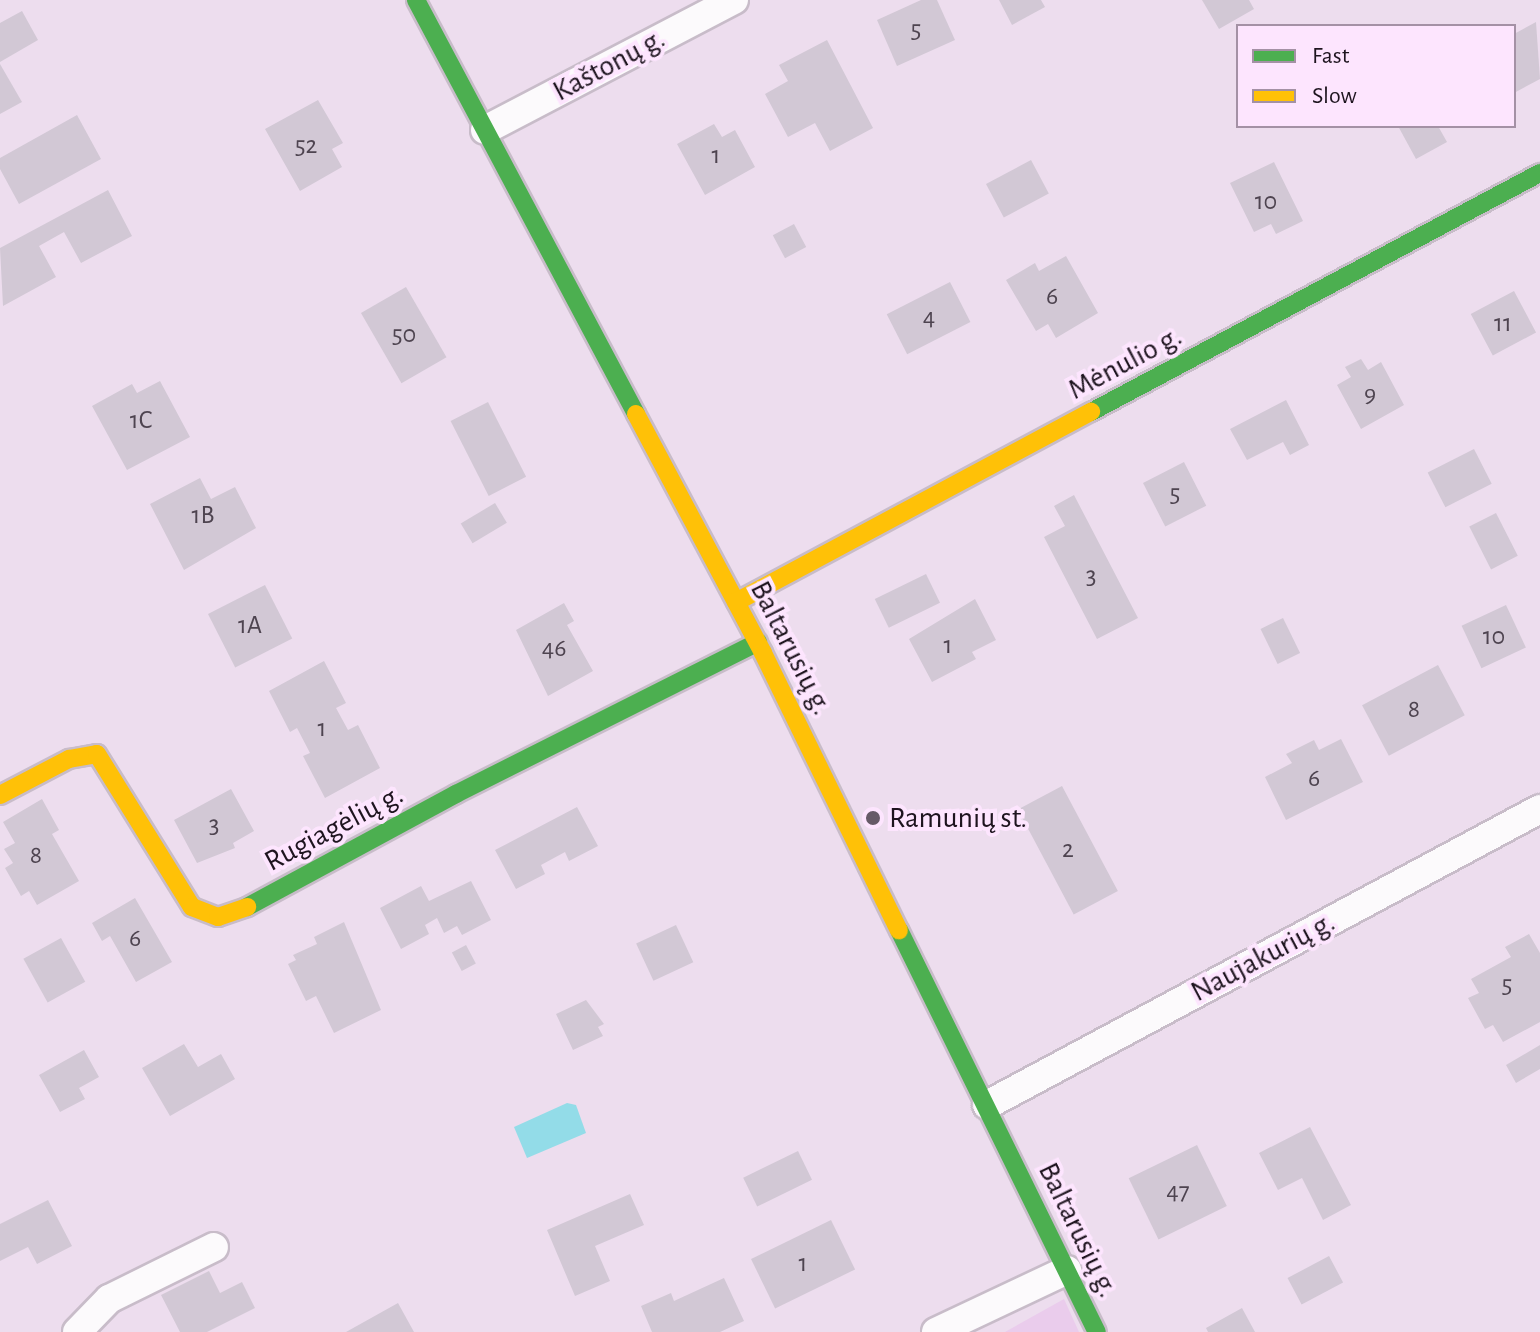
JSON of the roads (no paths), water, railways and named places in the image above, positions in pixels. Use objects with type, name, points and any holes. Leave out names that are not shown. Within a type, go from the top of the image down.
[{"type":"street","name":"Baltarusių g.","points":[[416,0],[758,642],[1097,1332]]},
{"type":"street","name":"Kaštonų g.","points":[[485,130],[734,0]]},
{"type":"street","name":"Mėnulio g.","points":[[736,602],[1540,173]]},
{"type":"street","name":"Rugiagėlių g.","points":[[0,795],[69,759],[97,754],[106,761],[192,907],[218,917],[231,916],[456,794],[758,642]]},
{"type":"street","name":"Naujakurių g.","points":[[987,1105],[1540,809]]},
{"type":"street","points":[[77,1332],[109,1299],[214,1247]]},
{"type":"street","points":[[936,1332],[1067,1270]]},
{"type":"water","points":[[567,1103],[576,1105],[586,1133],[527,1158],[514,1127]]},
{"type":"place","name":"Ramunių st.","points":[[873,818]]}]
